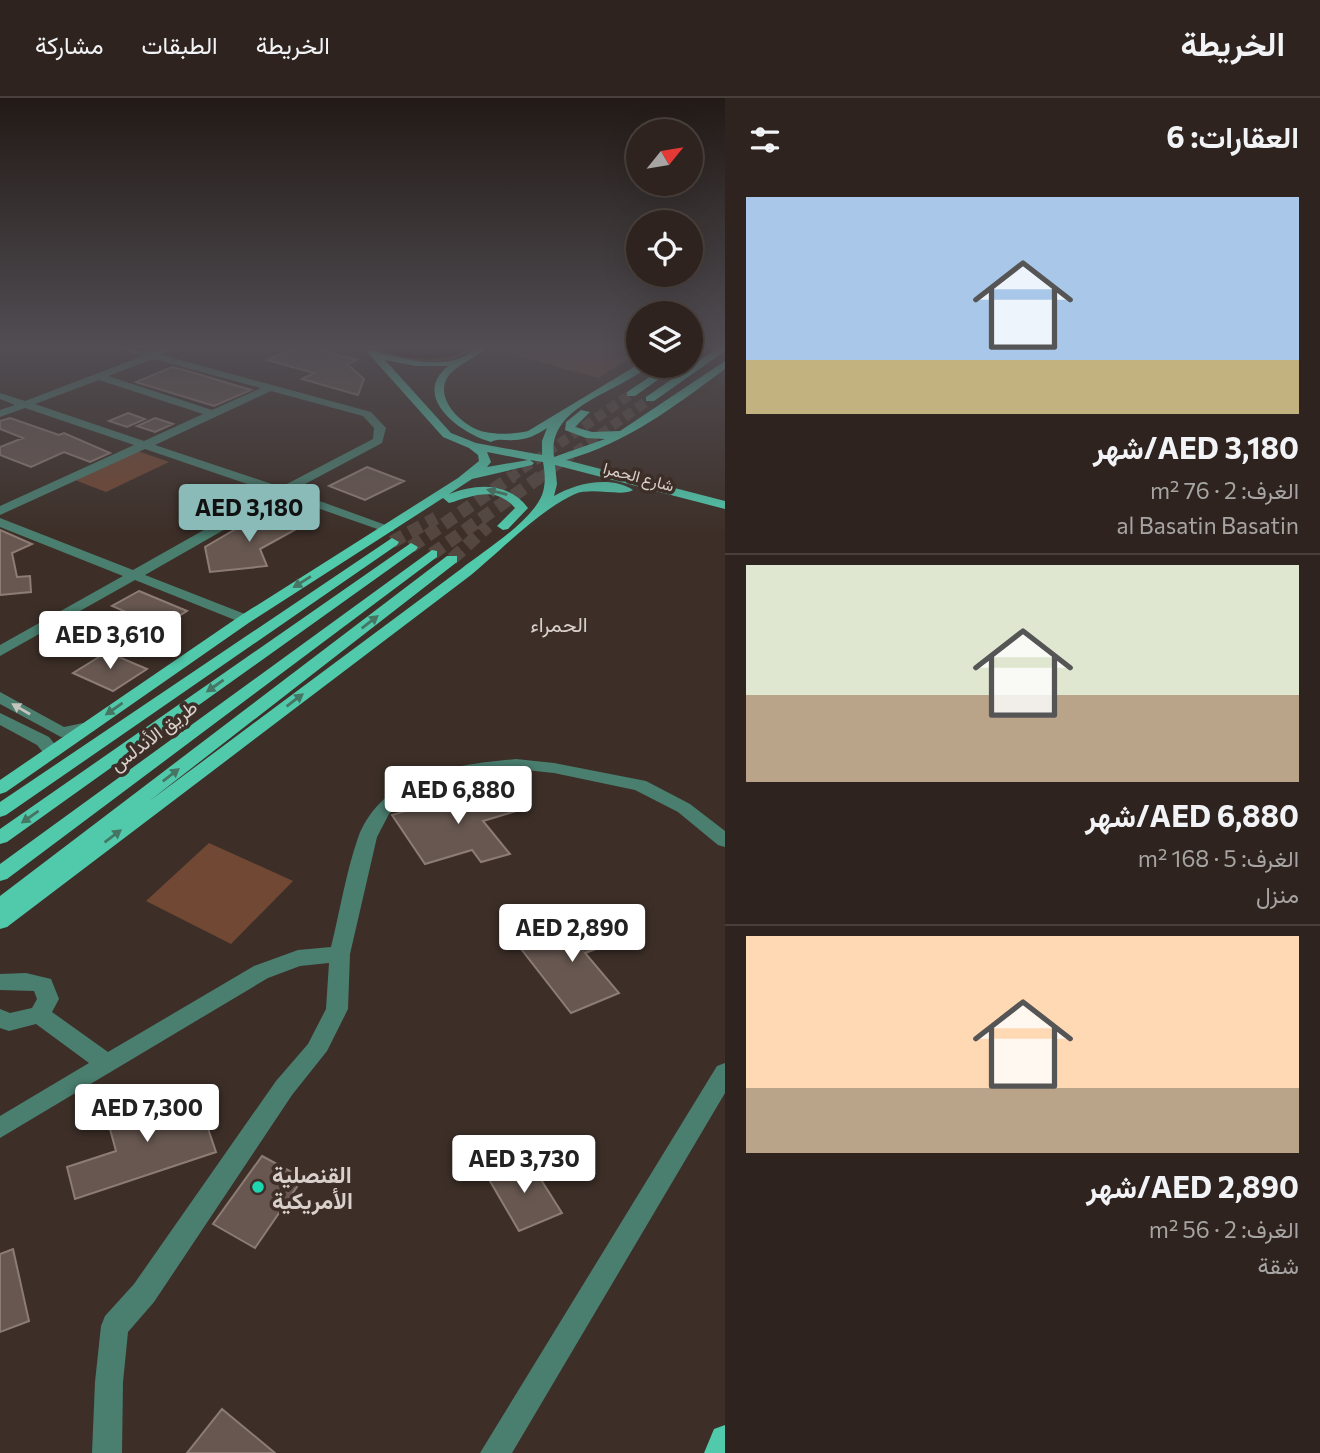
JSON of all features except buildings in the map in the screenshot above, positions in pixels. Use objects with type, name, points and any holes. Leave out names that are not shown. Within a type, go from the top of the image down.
[{"type":"main road","name":"شارع الحمرا","points":[[421,408],[447,435],[547,461],[581,476],[725,505]]},
{"type":"main road","points":[[0,811],[390,535],[485,462],[474,440],[447,408]]},
{"type":"main road","points":[[474,440],[532,433],[576,408]]},
{"type":"main road","points":[[590,408],[570,424],[569,428],[580,433],[604,437],[662,408]]},
{"type":"main road","points":[[462,481],[491,469],[547,461],[604,446],[664,408]]},
{"type":"main road","points":[[653,490],[605,467],[607,457],[666,408]]},
{"type":"main road","points":[[537,512],[549,491],[548,433],[559,419]]},
{"type":"main road","points":[[0,922],[466,572],[537,512],[579,487],[607,486],[653,490]]},
{"type":"main road","points":[[0,788],[245,618],[463,492],[494,490],[516,499],[523,508],[494,533],[466,572]]},
{"type":"main road","name":"شارع الحمرا","points":[[653,490],[725,516]]},
{"type":"main road","name":"طريق الأندلس","points":[[0,838],[411,547]]},
{"type":"main road","name":"طريق الأندلس","points":[[0,874],[432,554]]},
{"type":"main road","points":[[0,906],[452,559]]},
{"type":"main road","points":[[719,1453],[725,1440]]},
{"type":"street","points":[[37,408],[281,492],[390,535]]},
{"type":"street","points":[[195,408],[213,414]]},
{"type":"street","points":[[0,511],[226,408]]},
{"type":"street","points":[[0,651],[281,492],[378,441],[380,428],[367,414],[347,408]]},
{"type":"street","points":[[0,522],[245,618]]},
{"type":"street","points":[[0,697],[61,732],[88,727]]},
{"type":"street","points":[[0,719],[43,741],[52,752]]},
{"type":"street","points":[[107,1453],[109,1382],[115,1326],[144,1293],[284,1088],[316,1051],[337,1009],[340,954],[368,837],[382,811],[402,792],[433,778],[467,769],[516,764],[640,785],[684,808],[725,841]]},
{"type":"street","points":[[0,1128],[261,972],[298,958],[340,954]]},
{"type":"street","points":[[0,982],[26,981],[43,985],[48,999],[39,1015],[9,1022],[0,1018]]},
{"type":"street","points":[[39,1015],[108,1064]]},
{"type":"street","points":[[495,1453],[725,1073]]},
{"type":"shaded area","points":[[138,451],[169,462],[106,492],[75,480]]},
{"type":"shaded area","points":[[209,843],[293,881],[231,944],[146,901]]},
{"type":"tunnel","points":[[510,478],[610,408]]},
{"type":"tunnel","points":[[539,478],[637,408]]},
{"type":"tunnel","points":[[411,547],[513,476]]},
{"type":"tunnel","points":[[432,554],[541,476]]},
{"type":"tunnel","points":[[392,542],[436,518]]},
{"type":"tunnel","points":[[452,559],[488,526]]},
{"type":"place","name":"القنصلية الأمريكية","points":[[258,1187]]},
{"type":"district","name":"الحمراء","points":[[559,623]]}]
